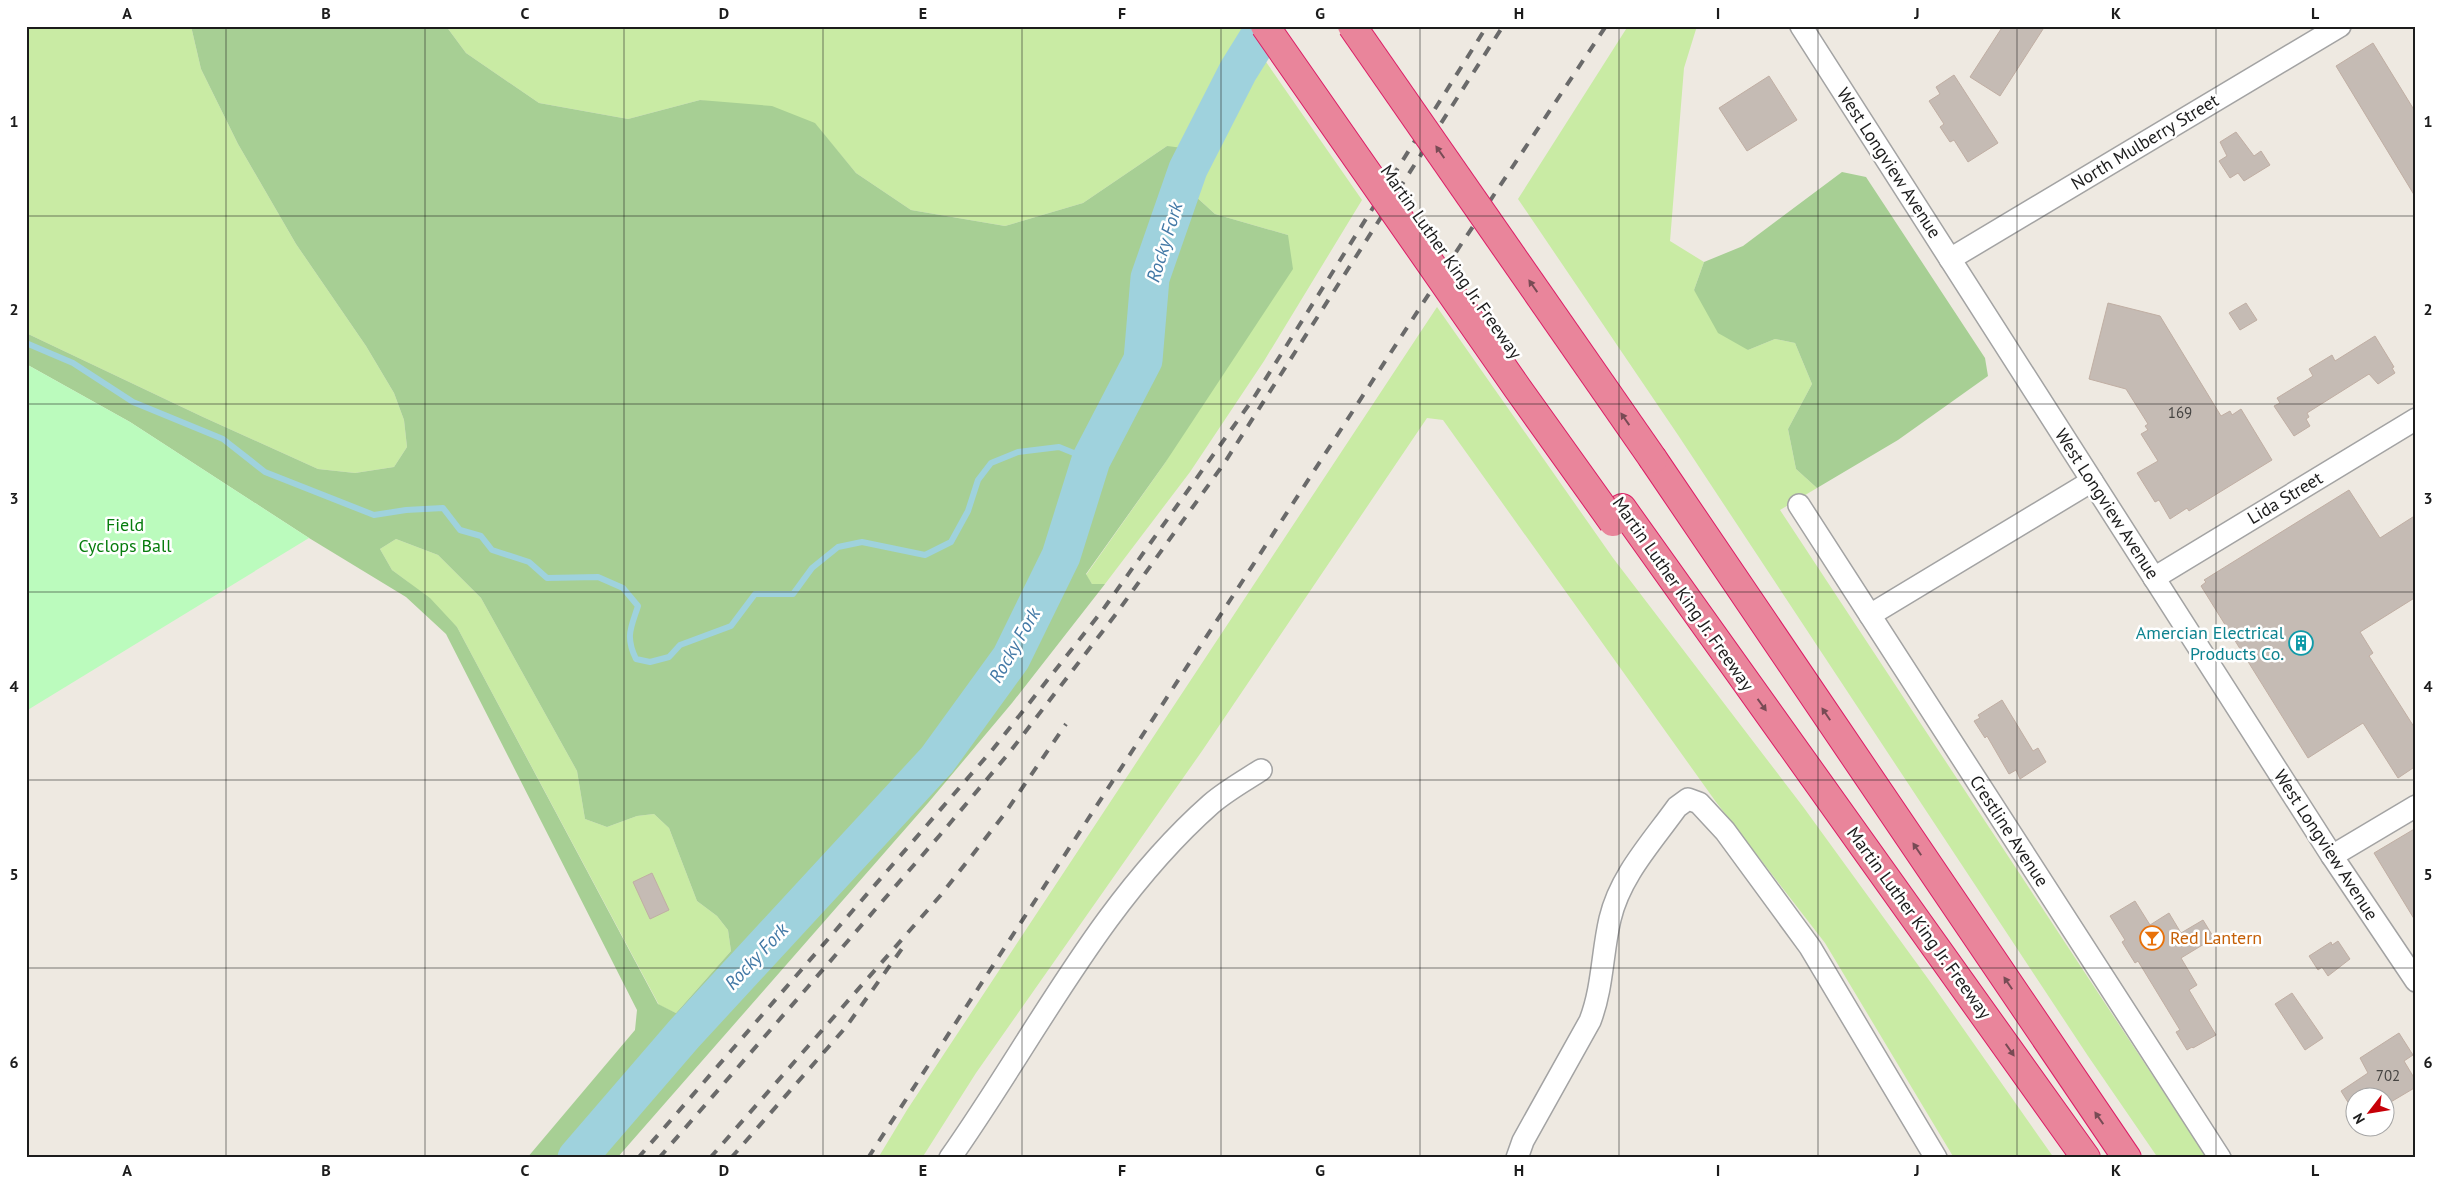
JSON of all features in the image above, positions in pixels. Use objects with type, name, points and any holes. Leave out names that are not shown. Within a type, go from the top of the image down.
[{"type":"highway","points":[[1265,26],[1518,389],[1617,515]]},
{"type":"highway","name":"Martin Luther King Jr. Freeway","points":[[1286,26],[1617,515],[1720,647],[2086,1158]]},
{"type":"highway","name":"Martin Luther King Jr. Freeway","points":[[1352,26],[1658,451],[1718,554],[2127,1158]]},
{"type":"highway","points":[[1374,26],[1658,451]]},
{"type":"street","name":"West Longview Avenue","points":[[1801,26],[2332,856],[2416,981]]},
{"type":"street","name":"North Mulberry Street","points":[[1950,258],[2340,26]]},
{"type":"street","name":"Lida Street","points":[[2154,578],[2416,419]]},
{"type":"street","points":[[1870,615],[2092,481]]},
{"type":"street","name":"Crestline Avenue","points":[[1799,505],[2220,1158]]},
{"type":"street","points":[[950,1158],[1061,989],[1136,883],[1211,805],[1261,770]]},
{"type":"street","points":[[1517,1158],[1523,1141],[1590,1020],[1598,1000],[1610,919],[1625,880],[1677,807],[1688,799],[1699,803],[1725,831],[1810,947],[1936,1158]]},
{"type":"street","points":[[2332,856],[2416,806]]},
{"type":"green space","points":[[26,26],[191,26],[201,69],[238,144],[296,244],[366,346],[394,393],[404,420],[407,447],[394,467],[355,473],[318,469],[26,333]]},
{"type":"green space","points":[[191,26],[446,26],[466,53],[539,103],[628,119],[700,100],[772,106],[815,123],[856,173],[911,210],[1005,226],[1083,203],[1167,146],[1183,148],[1200,155],[1189,185],[1193,194],[1215,214],[1288,235],[1293,269],[1165,463],[1086,574],[1092,584],[1105,584],[1012,703],[928,803],[617,1158],[527,1158],[635,1030],[637,1010],[446,634],[406,597],[309,538],[130,422],[26,364],[26,333],[318,469],[355,473],[394,467],[407,447],[404,420],[394,393],[366,346],[296,244],[238,144],[201,69]],"holes":[[[396,539],[438,555],[481,598],[577,771],[585,819],[607,827],[637,816],[654,814],[669,828],[697,901],[717,916],[728,930],[731,951],[676,1013],[658,1004],[457,627],[430,598],[392,570],[380,549]]]},
{"type":"green space","points":[[446,26],[1241,26],[1362,200],[1264,361],[1190,472],[1105,584],[1092,584],[1086,575],[1165,463],[1288,235],[1215,214],[1193,194],[1167,146],[1083,203],[1005,226],[911,210],[856,173],[815,124],[700,100],[628,119],[539,103],[466,53]]},
{"type":"green space","points":[[1628,26],[1697,26],[1684,68],[1670,241],[1704,262],[1694,290],[1748,350],[1775,339],[1795,343],[1812,384],[1788,429],[1796,469],[1817,488],[1780,510],[2207,1158],[2158,1158],[2088,1056],[1678,435],[1518,199]]},
{"type":"green space","points":[[1842,172],[1866,177],[1985,358],[1988,376],[1898,440],[1817,488],[1796,469],[1788,429],[1812,384],[1795,343],[1775,339],[1748,350],[1718,333],[1694,290],[1704,262],[1743,246]]},
{"type":"green space","points":[[1437,307],[1613,558],[1804,808],[1934,987],[2054,1158],[1954,1158],[1825,943],[1716,802],[1443,420],[1427,418],[1202,751],[976,1073],[922,1158],[878,1158],[907,1110]]},
{"type":"green space","name":"Field Cyclops Ball","points":[[26,364],[130,422],[309,538],[26,711]]},
{"type":"green space","points":[[396,539],[438,555],[481,598],[577,771],[585,819],[607,827],[637,816],[654,814],[669,828],[697,901],[717,916],[728,930],[731,951],[676,1013],[659,1005],[457,627],[408,582],[392,570],[380,549]]},
{"type":"building","points":[[2003,26],[2045,26],[2000,96],[1970,77]]},
{"type":"building","points":[[2373,43],[2416,113],[2416,198],[2336,66]]},
{"type":"building","points":[[1954,75],[1998,143],[1968,162],[1954,140],[1950,142],[1940,127],[1944,124],[1929,101],[1940,94],[1936,87]]},
{"type":"building","points":[[1769,76],[1797,120],[1747,151],[1719,108]]},
{"type":"building","points":[[2236,132],[2254,156],[2261,151],[2270,165],[2244,181],[2238,173],[2230,178],[2219,161],[2227,156],[2220,142]]},
{"type":"building","points":[[2108,303],[2160,316],[2221,416],[2230,411],[2232,415],[2241,409],[2272,460],[2189,511],[2187,508],[2170,519],[2159,500],[2155,502],[2137,473],[2158,461],[2141,434],[2148,430],[2145,426],[2148,424],[2126,389],[2089,379]]},
{"type":"building","points":[[2246,303],[2257,320],[2240,330],[2229,313]]},
{"type":"building","points":[[2375,336],[2394,367],[2392,368],[2395,373],[2378,384],[2369,374],[2307,413],[2309,417],[2306,419],[2310,426],[2294,436],[2274,406],[2280,403],[2277,398],[2313,376],[2309,369],[2332,355],[2335,361]]},
{"type":"building","name":"Amercian Electrical Products Co.","points":[[2349,490],[2380,538],[2416,515],[2416,597],[2360,632],[2373,653],[2369,656],[2416,730],[2416,766],[2398,778],[2363,723],[2308,758],[2201,586],[2206,582],[2204,580]]},
{"type":"building","points":[[2002,700],[2033,751],[2038,748],[2046,762],[2020,779],[2016,770],[2009,774],[1987,736],[1985,738],[1974,721],[1980,718],[1978,715]]},
{"type":"building","points":[[2416,828],[2416,922],[2374,853]]},
{"type":"building","points":[[652,873],[669,910],[650,919],[633,882]]},
{"type":"building","points":[[2135,901],[2150,925],[2169,913],[2181,933],[2203,920],[2214,938],[2181,958],[2197,985],[2189,990],[2216,1035],[2193,1048],[2187,1050],[2176,1032],[2180,1030],[2138,961],[2135,963],[2122,942],[2125,940],[2110,916]]},
{"type":"building","points":[[2338,941],[2350,959],[2328,976],[2322,967],[2318,970],[2309,956],[2331,942],[2332,945]]},
{"type":"building","points":[[2292,993],[2323,1038],[2305,1050],[2275,1004]]},
{"type":"building","points":[[2399,1033],[2413,1055],[2404,1061],[2416,1081],[2416,1087],[2394,1100],[2394,1086],[2348,1086],[2368,1073],[2360,1058]]},
{"type":"waterway","name":"Rocky Fork","points":[[577,1158],[684,1034],[937,760],[1011,658],[1061,556],[1091,460],[1143,360],[1150,278],[1188,169],[1238,71],[1266,26]]},
{"type":"waterway","points":[[26,343],[73,363],[133,402],[223,439],[265,472],[374,515],[406,510],[443,508],[460,530],[481,536],[492,550],[529,562],[547,578],[598,577],[623,588],[638,606],[630,632],[633,651],[636,659],[650,662],[669,657],[680,645],[731,626],[755,594],[793,594],[812,568],[838,547],[862,542],[925,555],[951,542],[968,511],[978,480],[991,463],[1018,452],[1059,447],[1091,460]]},
{"type":"railway","points":[[638,1158],[993,749],[1102,611],[1253,399],[1487,26]]},
{"type":"railway","points":[[659,1158],[1009,753],[1116,614],[1225,462],[1503,26]]},
{"type":"railway","points":[[868,1158],[1460,246],[1606,26]]},
{"type":"railway","points":[[710,1158],[940,896],[1003,816],[1066,724]]},
{"type":"railway","points":[[731,1158],[846,1027],[906,943]]},
{"type":"place","name":"Amercian Electrical Products Co.","points":[[2301,643]]},
{"type":"place","name":"Red Lantern","points":[[2152,938]]}]
